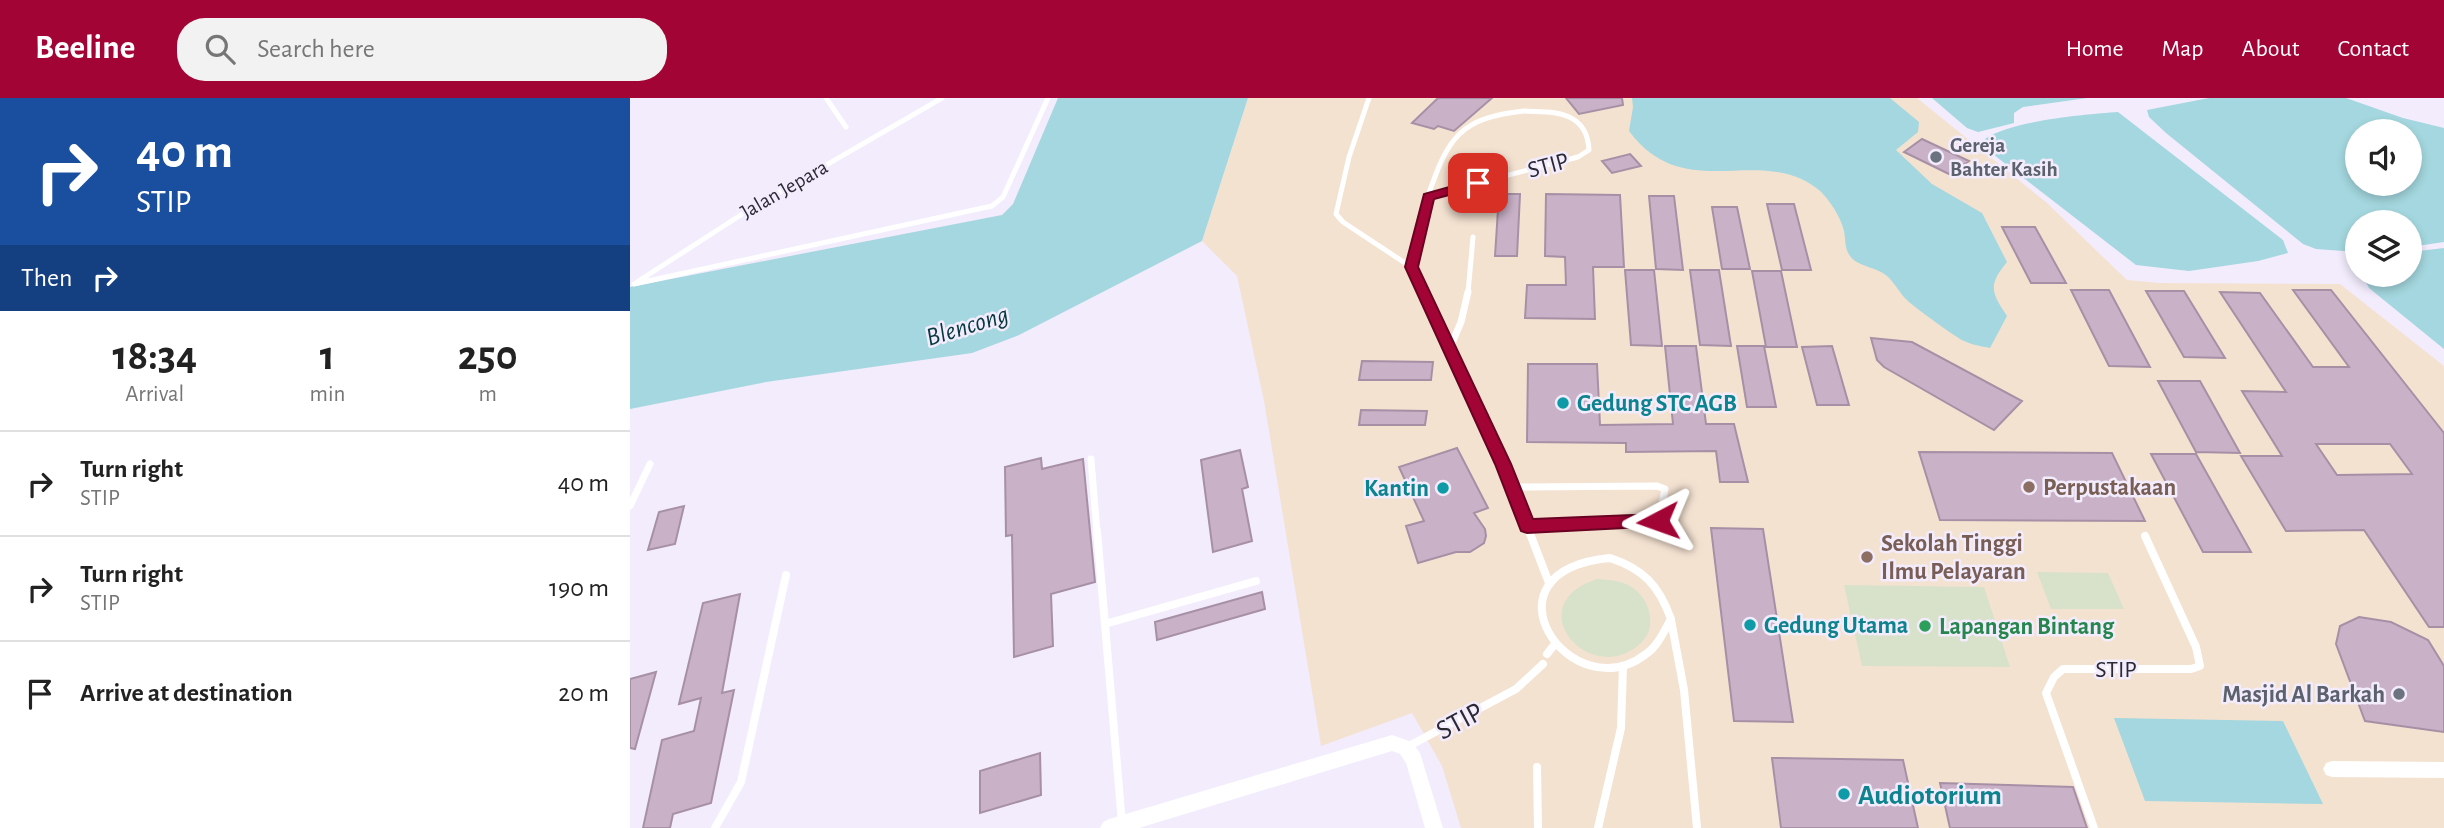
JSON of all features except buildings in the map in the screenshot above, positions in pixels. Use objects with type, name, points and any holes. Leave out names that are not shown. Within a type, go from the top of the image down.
[{"type":"street","points":[[1116,826],[1392,743],[1406,748],[1414,759],[1434,828]]},
{"type":"street","points":[[2332,769],[2444,770]]},
{"type":"lane","points":[[826,98],[846,127]]},
{"type":"lane","name":"Jalan Jepara","points":[[632,285],[750,209],[942,98]]},
{"type":"lane","points":[[632,285],[992,206],[1003,197],[1048,98]]},
{"type":"lane","points":[[1369,98],[1349,157],[1336,214],[1343,222],[1411,267],[1512,487],[1549,583]]},
{"type":"lane","name":"STIP","points":[[1528,109],[1561,114],[1582,127],[1589,137],[1589,150],[1584,154],[1428,196],[1444,154],[1471,124],[1490,115],[1528,109]]},
{"type":"lane","points":[[1411,267],[1428,196]]},
{"type":"lane","points":[[1450,348],[1460,331],[1466,310],[1473,237]]},
{"type":"lane","points":[[1091,459],[1105,625],[1116,826]]},
{"type":"lane","points":[[630,506],[650,464]]},
{"type":"lane","points":[[1512,487],[1657,486],[1665,489],[1659,520],[1654,523],[1527,526]]},
{"type":"lane","name":"STIP","points":[[2094,828],[2046,693],[2054,677],[2063,669],[2191,669],[2200,666],[2196,647],[2145,536]]},
{"type":"lane","points":[[1671,619],[1661,639],[1645,656],[1623,666],[1597,667],[1573,659],[1555,644],[1542,624],[1541,603],[1549,583],[1565,568],[1586,559],[1610,558],[1633,565],[1652,578],[1664,597],[1671,619],[1684,690],[1697,828]]},
{"type":"lane","points":[[715,828],[741,782],[786,575]]},
{"type":"lane","points":[[1105,625],[1256,581]]},
{"type":"lane","points":[[1547,654],[1555,644]]},
{"type":"lane","name":"STIP","points":[[1406,748],[1516,689],[1543,664]]},
{"type":"lane","points":[[1598,828],[1621,728],[1623,666]]},
{"type":"lane","points":[[1537,767],[1538,828]]},
{"type":"shaded area","name":"Sekolah Tinggi Ilmu Pelayaran","points":[[1248,98],[1917,98],[2047,203],[2127,280],[2160,283],[2340,284],[2444,366],[2444,828],[1461,828],[1442,766],[1412,713],[1321,746],[1264,401],[1237,276],[1202,241]]},
{"type":"green space","points":[[2037,572],[2108,573],[2124,609],[2051,609]]},
{"type":"green space","points":[[1597,579],[1628,585],[1641,596],[1649,611],[1650,628],[1646,636],[1641,643],[1621,655],[1601,656],[1584,650],[1570,638],[1562,623],[1563,607],[1574,591]]},
{"type":"green space","name":"Lapangan Bintang","points":[[1844,585],[1984,587],[2010,667],[1862,666]]},
{"type":"water","name":"Blencong","points":[[1058,98],[1248,98],[1202,241],[1019,335],[972,353],[766,382],[630,409],[630,287],[1002,215],[1013,204]]},
{"type":"water","points":[[1632,98],[1890,98],[1919,122],[1918,132],[1896,150],[1932,184],[1982,213],[2007,262],[1994,283],[1994,289],[2007,316],[1990,348],[1967,342],[1954,335],[1908,301],[1887,276],[1853,260],[1847,250],[1837,213],[1815,187],[1792,176],[1769,171],[1696,170],[1673,165],[1650,153],[1629,131]]},
{"type":"water","points":[[1932,98],[2087,98],[2023,107],[2014,113],[2014,123],[1978,132],[1967,128]]},
{"type":"water","points":[[2209,98],[2346,98],[2407,119],[2345,119],[2345,196],[2422,196],[2422,123],[2444,128],[2444,242],[2422,245],[2422,210],[2345,210],[2345,251],[2316,249],[2303,244],[2149,117],[2147,110]]},
{"type":"water","points":[[2118,112],[2283,240],[2288,253],[2258,261],[2189,271],[2136,265],[1985,148],[1985,139],[2012,127]]},
{"type":"water","points":[[2444,248],[2444,349],[2368,287],[2422,287],[2422,251]]},
{"type":"water","points":[[2114,718],[2283,721],[2323,804],[2145,801]]},
{"type":"place","name":"Gereja Bahter Kasih","points":[[1936,157]]},
{"type":"place","name":"Gedung STC AGB","points":[[1563,403]]},
{"type":"place","name":"Perpustakaan","points":[[2029,487]]},
{"type":"place","name":"Kantin","points":[[1443,488]]},
{"type":"place","name":"Sekolah Tinggi Ilmu Pelayaran","points":[[1867,557]]},
{"type":"place","name":"Gedung Utama","points":[[1750,625]]},
{"type":"place","name":"Lapangan Bintang","points":[[1925,626]]},
{"type":"place","name":"Masjid Al Barkah","points":[[2399,694]]},
{"type":"place","name":"Audiotorium","points":[[1844,794]]},
{"type":"route","points":[[1478,183],[1428,196],[1411,267],[1503,464],[1527,526],[1658,521]]}]
